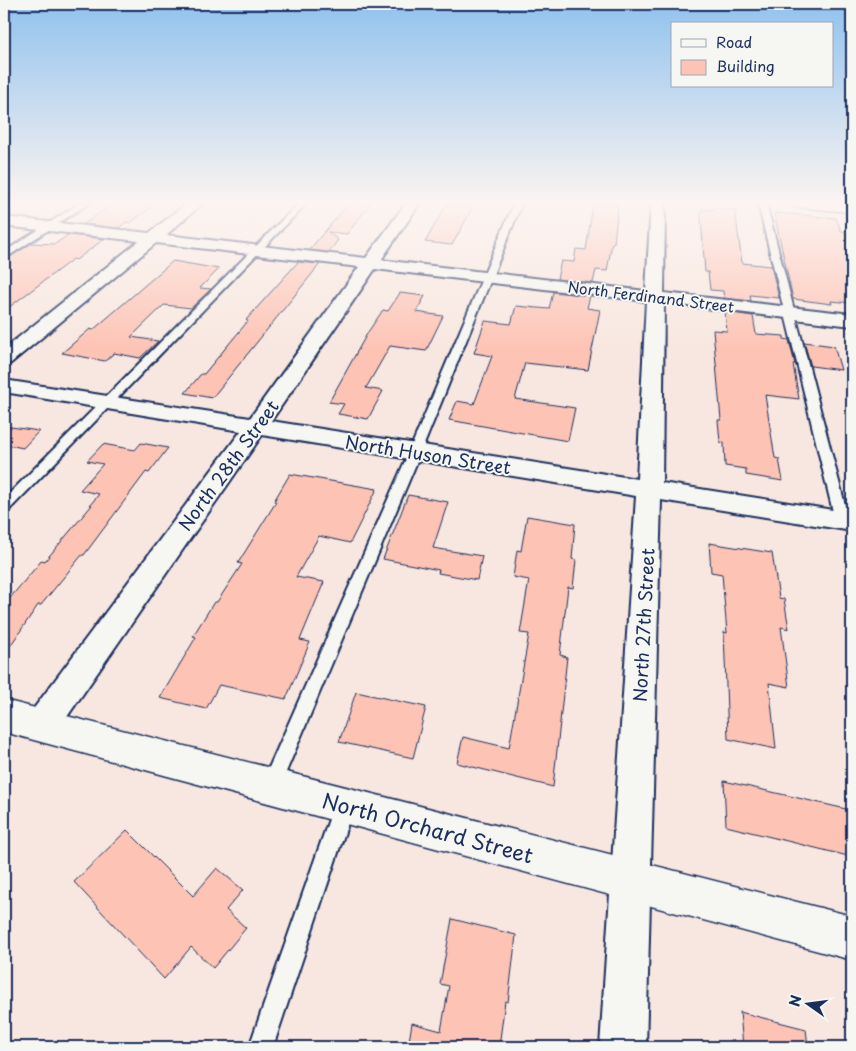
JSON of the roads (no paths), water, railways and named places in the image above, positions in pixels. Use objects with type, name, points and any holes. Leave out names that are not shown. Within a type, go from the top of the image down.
[{"type":"street","points":[[4,359],[135,252]]},
{"type":"street","name":"North Ferdinand Street","points":[[265,252],[852,320]]},
{"type":"street","name":"North 28th Street","points":[[41,726],[378,252]]},
{"type":"street","name":"North 27th Street","points":[[623,1047],[649,489],[657,252]]},
{"type":"street","name":"North Huson Street","points":[[4,386],[847,521]]},
{"type":"street","name":"North Orchard Street","points":[[4,716],[852,938]]},
{"type":"lane","points":[[4,507],[255,252]]},
{"type":"lane","points":[[271,785],[415,452],[498,252]]},
{"type":"lane","points":[[774,252],[847,521]]},
{"type":"lane","points":[[261,1047],[344,805]]}]
